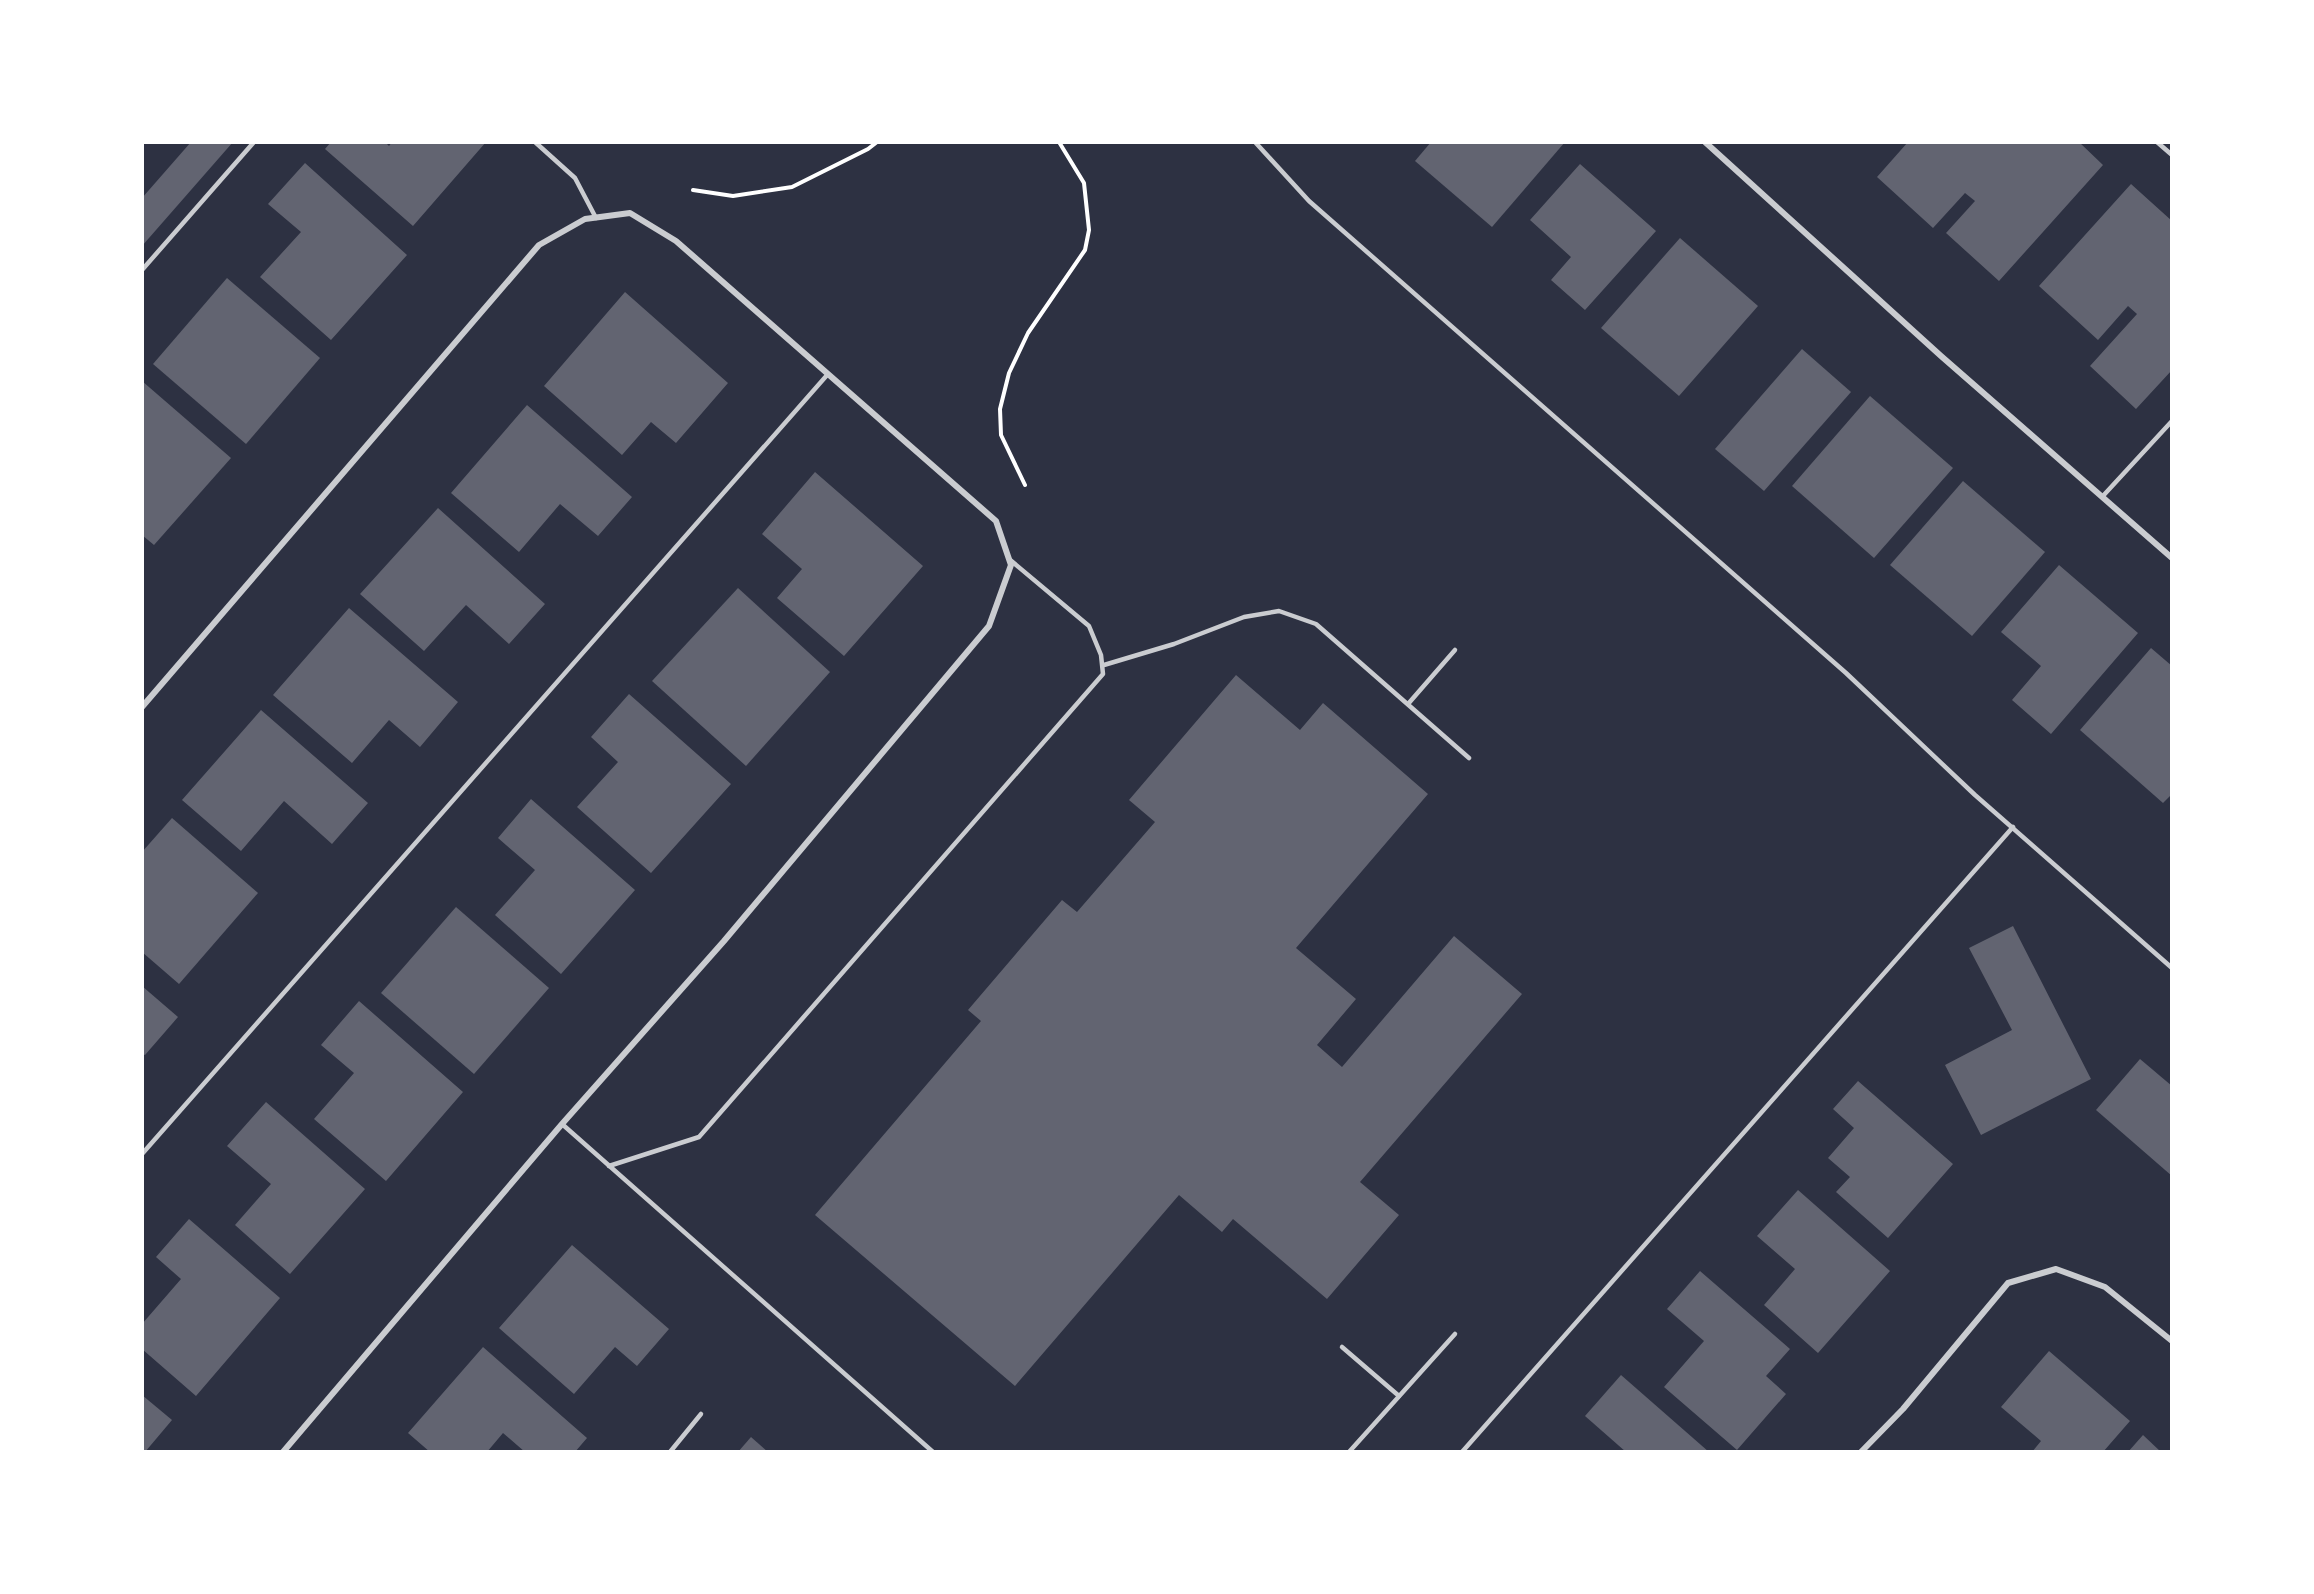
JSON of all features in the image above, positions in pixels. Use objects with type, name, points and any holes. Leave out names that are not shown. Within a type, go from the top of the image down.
[{"type":"street","points":[[1705,142],[1941,356],[2172,558]]},
{"type":"street","points":[[142,707],[539,245],[585,219],[630,213],[676,241],[996,521],[1011,565],[989,626],[723,942],[562,1124],[283,1452]]},
{"type":"street","points":[[1861,1452],[1903,1409],[2008,1283],[2056,1269],[2105,1287],[2172,1341]]},
{"type":"lane","points":[[142,270],[254,142]]},
{"type":"lane","points":[[535,142],[575,178],[596,218]]},
{"type":"lane","points":[[1255,142],[1309,201],[1838,665],[1975,795],[2172,968]]},
{"type":"lane","points":[[2157,142],[2172,155]]},
{"type":"lane","points":[[142,1154],[828,374]]},
{"type":"lane","points":[[2102,497],[2172,421]]},
{"type":"lane","points":[[609,1166],[699,1137],[1103,674],[1104,665],[1089,626],[1008,558]]},
{"type":"lane","points":[[1104,665],[1174,644],[1244,617],[1279,611],[1316,624],[1469,758]]},
{"type":"lane","points":[[1408,704],[1455,650]]},
{"type":"lane","points":[[1462,1452],[2013,827]]},
{"type":"lane","points":[[562,1124],[933,1452]]},
{"type":"lane","points":[[1349,1452],[1455,1334]]},
{"type":"lane","points":[[1342,1347],[1399,1396]]},
{"type":"lane","points":[[670,1452],[701,1414]]},
{"type":"path","points":[[693,190],[733,196],[792,187],[868,149],[876,142]]},
{"type":"path","points":[[1025,485],[1001,435],[1000,409],[1009,373],[1028,333],[1085,250],[1089,230],[1084,183],[1059,142]]},
{"type":"building","points":[[191,142],[233,142],[142,246],[142,198]]},
{"type":"building","points":[[331,142],[385,142],[389,146],[392,142],[486,142],[413,226],[325,149]]},
{"type":"building","points":[[1431,142],[1565,142],[1492,227],[1415,161]]},
{"type":"building","points":[[1908,142],[2079,142],[2103,165],[1999,281],[1946,233],[1975,201],[1965,193],[1933,228],[1877,177]]},
{"type":"building","points":[[305,163],[407,255],[331,340],[260,277],[301,232],[268,204]]},
{"type":"building","points":[[1580,164],[1656,231],[1585,310],[1551,280],[1571,257],[1530,220]]},
{"type":"building","points":[[2131,184],[2172,221],[2172,370],[2136,409],[2090,366],[2137,314],[2128,306],[2098,340],[2039,286]]},
{"type":"building","points":[[1680,238],[1758,306],[1679,396],[1601,328]]},
{"type":"building","points":[[227,278],[320,358],[246,444],[153,364]]},
{"type":"building","points":[[625,292],[728,383],[676,443],[651,422],[622,455],[544,386]]},
{"type":"building","points":[[1802,349],[1851,392],[1764,491],[1715,449]]},
{"type":"building","points":[[142,381],[231,458],[154,545],[142,535]]},
{"type":"building","points":[[1870,396],[1953,468],[1874,558],[1792,486]]},
{"type":"building","points":[[527,405],[632,497],[598,536],[560,504],[519,552],[451,493]]},
{"type":"building","points":[[815,472],[923,566],[844,656],[777,598],[802,569],[762,534]]},
{"type":"building","points":[[1963,481],[2045,552],[1972,636],[1890,565]]},
{"type":"building","points":[[438,508],[545,604],[509,644],[466,605],[424,651],[360,594]]},
{"type":"building","points":[[2059,565],[2138,633],[2051,734],[2012,700],[2041,666],[2001,632]]},
{"type":"building","points":[[738,588],[830,672],[746,766],[652,681]]},
{"type":"building","points":[[349,608],[458,702],[420,747],[389,720],[352,763],[273,695]]},
{"type":"building","points":[[2151,648],[2172,666],[2172,794],[2163,803],[2080,730]]},
{"type":"building","points":[[1236,675],[1300,730],[1323,703],[1428,794],[1296,948],[1356,999],[1317,1045],[1342,1067],[1454,936],[1522,994],[1360,1182],[1399,1215],[1327,1299],[1233,1219],[1222,1232],[1179,1195],[1015,1386],[815,1215],[981,1021],[968,1010],[1062,900],[1077,912],[1155,822],[1129,800]]},
{"type":"building","points":[[629,694],[731,784],[651,873],[577,807],[618,762],[591,737]]},
{"type":"building","points":[[261,710],[368,803],[332,844],[284,801],[241,851],[182,800]]},
{"type":"building","points":[[531,799],[635,890],[561,974],[495,915],[535,870],[498,838]]},
{"type":"building","points":[[172,818],[258,893],[179,984],[142,952],[142,852]]},
{"type":"building","points":[[456,907],[549,988],[474,1074],[381,993]]},
{"type":"building","points":[[2013,926],[2091,1079],[1981,1135],[1945,1065],[2012,1030],[1969,948]]},
{"type":"building","points":[[142,986],[178,1017],[145,1055],[142,1054]]},
{"type":"building","points":[[359,1001],[463,1092],[386,1181],[314,1119],[354,1073],[321,1045]]},
{"type":"building","points":[[2140,1059],[2172,1086],[2172,1176],[2096,1110]]},
{"type":"building","points":[[1858,1081],[1953,1164],[1888,1238],[1836,1192],[1850,1177],[1828,1158],[1854,1128],[1833,1109]]},
{"type":"building","points":[[266,1102],[365,1189],[290,1274],[235,1225],[271,1184],[227,1146]]},
{"type":"building","points":[[1798,1190],[1890,1271],[1818,1353],[1764,1305],[1795,1269],[1757,1236]]},
{"type":"building","points":[[189,1219],[280,1298],[196,1396],[142,1349],[142,1324],[181,1279],[156,1257]]},
{"type":"building","points":[[572,1245],[669,1329],[637,1366],[615,1347],[574,1394],[499,1328]]},
{"type":"building","points":[[1700,1271],[1790,1349],[1766,1376],[1786,1394],[1737,1450],[1664,1387],[1704,1341],[1667,1309]]},
{"type":"building","points":[[483,1347],[587,1438],[575,1452],[525,1452],[503,1433],[487,1452],[430,1452],[408,1433]]},
{"type":"building","points":[[2049,1351],[2130,1421],[2103,1452],[2032,1452],[2041,1441],[2001,1407]]},
{"type":"building","points":[[1621,1375],[1709,1452],[1626,1452],[1585,1416]]},
{"type":"building","points":[[142,1395],[172,1420],[145,1452],[142,1452]]},
{"type":"building","points":[[2143,1435],[2161,1452],[2128,1452]]},
{"type":"building","points":[[751,1437],[768,1452],[738,1452]]}]
